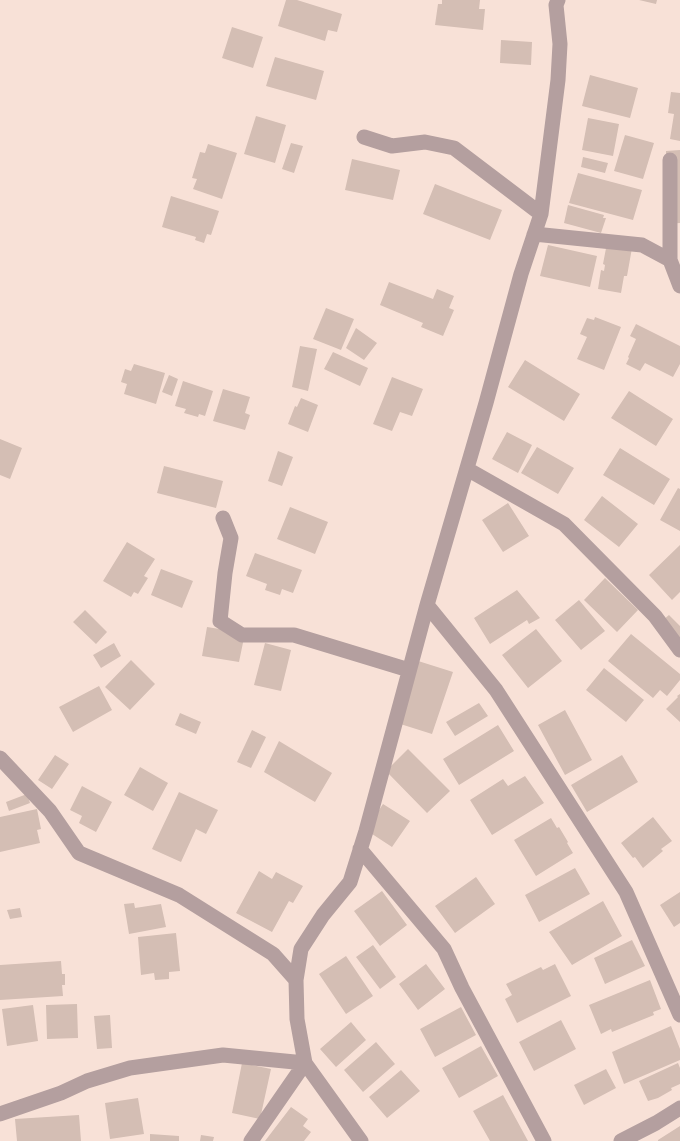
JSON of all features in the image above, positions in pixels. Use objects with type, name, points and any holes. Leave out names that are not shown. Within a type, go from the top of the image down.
[{"type":"street","points":[[361,1141],[306,1063],[297,1019],[296,980],[301,949],[323,914],[350,882],[521,274],[541,214],[558,80],[560,44],[554,2]]},
{"type":"street","points":[[364,137],[392,146],[425,142],[454,148],[541,214]]},
{"type":"street","points":[[670,160],[670,260],[680,286]]},
{"type":"street","points":[[534,234],[642,245],[670,260]]},
{"type":"street","points":[[467,469],[564,524],[655,616],[680,650]]},
{"type":"street","points":[[223,518],[231,538],[225,574],[220,621],[242,635],[294,635],[409,670]]},
{"type":"street","points":[[427,605],[496,690],[626,892],[680,1015]]},
{"type":"street","points":[[0,758],[50,811],[79,852],[179,895],[273,954],[296,980]]},
{"type":"street","points":[[360,849],[444,949],[462,988],[544,1141]]},
{"type":"street","points":[[0,1114],[61,1093],[87,1081],[130,1068],[223,1055],[306,1063]]},
{"type":"street","points":[[251,1141],[306,1063]]},
{"type":"street","points":[[621,1141],[656,1123],[680,1108]]},
{"type":"building","points":[[286,0],[297,0],[342,14],[337,32],[328,30],[325,41],[278,26]]},
{"type":"building","points":[[442,0],[480,0],[479,9],[485,9],[483,30],[435,25],[438,4],[442,4]]},
{"type":"building","points":[[639,0],[657,0],[656,4]]},
{"type":"building","points":[[232,27],[263,37],[253,68],[222,58]]},
{"type":"building","points":[[501,40],[532,42],[531,65],[500,63]]},
{"type":"building","points":[[275,57],[324,71],[316,100],[266,86]]},
{"type":"building","points":[[590,75],[638,88],[630,118],[582,106]]},
{"type":"building","points":[[671,92],[680,93],[680,141],[670,139],[674,114],[668,113]]},
{"type":"building","points":[[256,116],[286,125],[275,163],[244,154]]},
{"type":"building","points":[[588,118],[619,124],[613,156],[582,150]]},
{"type":"building","points":[[625,135],[654,143],[643,179],[614,171]]},
{"type":"building","points":[[291,143],[303,146],[294,173],[282,169]]},
{"type":"building","points":[[208,144],[237,153],[222,199],[193,189],[197,179],[192,178],[200,152],[205,153]]},
{"type":"building","points":[[680,150],[680,223],[665,224],[666,151]]},
{"type":"building","points":[[583,157],[608,163],[605,173],[581,167]]},
{"type":"building","points":[[352,159],[400,170],[393,200],[345,190]]},
{"type":"building","points":[[578,173],[642,190],[633,220],[569,203]]},
{"type":"building","points":[[435,184],[502,210],[490,240],[423,214]]},
{"type":"building","points":[[171,196],[219,211],[211,235],[207,234],[204,243],[195,240],[196,237],[162,227]]},
{"type":"building","points":[[568,205],[604,215],[603,218],[606,218],[601,233],[564,223]]},
{"type":"building","points":[[607,243],[632,248],[627,276],[624,276],[621,293],[598,289],[601,270],[604,271],[605,265],[603,264]]},
{"type":"building","points":[[548,245],[597,256],[590,287],[540,276]]},
{"type":"building","points":[[389,282],[433,299],[437,289],[454,296],[449,308],[454,310],[443,336],[421,327],[423,323],[380,305]]},
{"type":"building","points":[[326,308],[354,319],[341,350],[313,339]]},
{"type":"building","points":[[595,317],[621,327],[604,370],[577,359],[587,337],[580,334],[587,318],[594,320]]},
{"type":"building","points":[[636,324],[680,346],[680,364],[673,377],[645,363],[640,371],[626,364],[636,339],[630,336]]},
{"type":"building","points":[[356,328],[377,343],[364,360],[346,348]]},
{"type":"building","points":[[300,346],[317,349],[308,391],[292,387]]},
{"type":"building","points":[[333,352],[368,368],[360,386],[324,369]]},
{"type":"building","points":[[525,360],[580,394],[564,421],[508,387]]},
{"type":"building","points":[[134,364],[165,373],[156,404],[124,394],[127,384],[121,382],[125,369],[131,371]]},
{"type":"building","points":[[169,375],[178,379],[172,396],[162,392]]},
{"type":"building","points":[[392,377],[423,389],[412,416],[400,412],[392,431],[373,424]]},
{"type":"building","points":[[183,381],[213,391],[205,416],[199,414],[198,417],[184,413],[186,409],[175,406]]},
{"type":"building","points":[[223,389],[250,397],[245,413],[250,415],[245,430],[213,421]]},
{"type":"building","points":[[629,391],[673,419],[656,446],[611,418]]},
{"type":"building","points":[[301,398],[318,405],[308,432],[288,424],[295,406],[297,407]]},
{"type":"building","points":[[507,432],[532,445],[518,473],[492,459]]},
{"type":"building","points":[[0,439],[22,448],[10,479],[0,475]]},
{"type":"building","points":[[537,447],[574,468],[558,494],[521,473]]},
{"type":"building","points":[[620,448],[670,479],[654,505],[603,475]]},
{"type":"building","points":[[278,451],[293,457],[282,486],[268,481]]},
{"type":"building","points":[[164,466],[223,481],[216,508],[157,493]]},
{"type":"building","points":[[678,488],[680,489],[680,531],[660,520]]},
{"type":"building","points":[[602,496],[638,524],[619,547],[584,520]]},
{"type":"building","points":[[508,503],[529,536],[503,552],[482,520]]},
{"type":"building","points":[[290,507],[328,522],[315,554],[277,539]]},
{"type":"building","points":[[127,542],[155,559],[144,576],[148,578],[138,594],[134,592],[131,597],[103,581]]},
{"type":"building","points":[[680,545],[680,592],[672,600],[649,575]]},
{"type":"building","points":[[255,553],[302,570],[293,593],[282,589],[280,595],[265,590],[267,584],[246,576]]},
{"type":"building","points":[[161,569],[193,581],[182,608],[151,595]]},
{"type":"building","points":[[605,578],[638,610],[617,632],[584,600]]},
{"type":"building","points":[[517,590],[540,618],[529,624],[527,620],[490,644],[474,618]]},
{"type":"building","points":[[579,600],[605,631],[581,650],[555,620]]},
{"type":"building","points":[[85,610],[107,632],[96,644],[73,622]]},
{"type":"building","points":[[669,615],[680,626],[680,652],[657,625]]},
{"type":"building","points":[[207,627],[245,633],[239,662],[202,656]]},
{"type":"building","points":[[536,629],[562,661],[528,688],[502,655]]},
{"type":"building","points":[[631,634],[680,674],[680,680],[667,696],[660,690],[653,698],[608,661]]},
{"type":"building","points":[[114,643],[121,656],[101,668],[93,655]]},
{"type":"building","points":[[265,643],[291,650],[281,691],[254,685]]},
{"type":"building","points":[[131,660],[155,684],[130,710],[105,687]]},
{"type":"building","points":[[415,660],[453,672],[432,734],[394,722]]},
{"type":"building","points":[[604,668],[644,700],[626,722],[586,690]]},
{"type":"building","points":[[99,686],[112,710],[73,732],[59,707]]},
{"type":"building","points":[[680,694],[680,722],[666,709]]},
{"type":"building","points":[[479,703],[488,716],[455,736],[446,722]]},
{"type":"building","points":[[565,710],[592,760],[565,775],[538,725]]},
{"type":"building","points":[[180,713],[201,722],[196,734],[175,725]]},
{"type":"building","points":[[498,725],[514,751],[459,785],[443,759]]},
{"type":"building","points":[[252,730],[266,737],[251,768],[237,762]]},
{"type":"building","points":[[279,741],[332,773],[315,802],[264,772]]},
{"type":"building","points":[[408,749],[450,791],[427,813],[386,771]]},
{"type":"building","points":[[55,755],[69,764],[52,789],[38,780]]},
{"type":"building","points":[[622,755],[638,782],[587,812],[571,785]]},
{"type":"building","points":[[140,767],[168,783],[153,811],[124,795]]},
{"type":"building","points":[[525,776],[544,803],[492,835],[470,800],[503,779],[508,786]]},
{"type":"building","points":[[82,786],[112,802],[96,832],[79,823],[82,816],[70,810]]},
{"type":"building","points":[[179,792],[218,810],[206,834],[196,829],[181,862],[152,849]]},
{"type":"building","points":[[27,794],[30,803],[9,811],[6,802]]},
{"type":"building","points":[[383,804],[410,821],[392,847],[366,830]]},
{"type":"building","points":[[37,809],[41,829],[37,830],[40,843],[0,852],[0,817]]},
{"type":"building","points":[[653,817],[672,841],[661,849],[663,851],[643,868],[635,857],[633,858],[621,843]]},
{"type":"building","points":[[551,818],[557,828],[559,827],[573,853],[536,876],[514,840]]},
{"type":"building","points":[[575,868],[590,894],[539,922],[525,895]]},
{"type":"building","points":[[259,871],[272,879],[276,872],[303,886],[293,903],[289,901],[272,932],[236,913]]},
{"type":"building","points":[[476,877],[495,904],[455,933],[435,906]]},
{"type":"building","points":[[382,891],[407,925],[380,946],[354,911]]},
{"type":"building","points":[[680,892],[680,923],[674,927],[660,905]]},
{"type":"building","points":[[603,901],[622,936],[572,965],[549,932]]},
{"type":"building","points":[[134,903],[135,908],[161,904],[166,927],[129,934],[124,904]]},
{"type":"building","points":[[20,908],[22,917],[10,919],[7,910]]},
{"type":"building","points":[[176,933],[180,971],[169,972],[169,979],[155,980],[154,973],[141,975],[138,937]]},
{"type":"building","points":[[632,940],[645,966],[605,984],[594,958]]},
{"type":"building","points":[[373,945],[396,977],[380,989],[356,957]]},
{"type":"building","points":[[346,956],[373,996],[346,1014],[319,974]]},
{"type":"building","points":[[61,961],[62,974],[65,974],[65,985],[62,985],[63,996],[0,1000],[0,965]]},
{"type":"building","points":[[426,964],[445,989],[418,1010],[399,984]]},
{"type":"building","points":[[555,964],[571,996],[517,1023],[505,999],[512,995],[506,984],[541,967],[543,970]]},
{"type":"building","points":[[650,980],[661,1009],[653,1012],[654,1015],[612,1032],[611,1029],[601,1034],[589,1005]]},
{"type":"building","points":[[77,1004],[78,1038],[47,1039],[46,1005]]},
{"type":"building","points":[[33,1005],[38,1041],[7,1046],[2,1009]]},
{"type":"building","points":[[461,1007],[476,1035],[435,1057],[420,1029]]},
{"type":"building","points":[[110,1015],[112,1048],[97,1049],[94,1016]]},
{"type":"building","points":[[561,1020],[576,1049],[534,1071],[519,1042]]},
{"type":"building","points":[[351,1022],[366,1040],[336,1067],[320,1049]]},
{"type":"building","points":[[671,1026],[680,1049],[680,1060],[624,1084],[612,1052]]},
{"type":"building","points":[[376,1042],[395,1064],[363,1092],[344,1070]]},
{"type":"building","points":[[481,1046],[498,1076],[459,1098],[442,1068]]},
{"type":"building","points":[[242,1063],[271,1069],[260,1119],[232,1113]]},
{"type":"building","points":[[678,1063],[680,1068],[680,1084],[671,1088],[672,1090],[658,1098],[648,1101],[639,1081]]},
{"type":"building","points":[[606,1069],[616,1088],[584,1105],[574,1085]]},
{"type":"building","points":[[401,1070],[420,1091],[387,1118],[369,1097]]},
{"type":"building","points":[[503,1095],[528,1141],[490,1141],[473,1111]]},
{"type":"building","points":[[138,1098],[144,1134],[110,1139],[105,1103]]},
{"type":"building","points":[[291,1107],[308,1119],[303,1126],[311,1132],[304,1141],[265,1141]]},
{"type":"building","points":[[79,1115],[81,1141],[17,1141],[15,1119]]},
{"type":"building","points":[[680,1126],[680,1141],[658,1141],[658,1140]]},
{"type":"building","points":[[150,1134],[179,1136],[179,1141],[150,1141]]},
{"type":"building","points":[[201,1135],[214,1137],[213,1141],[200,1141]]}]
